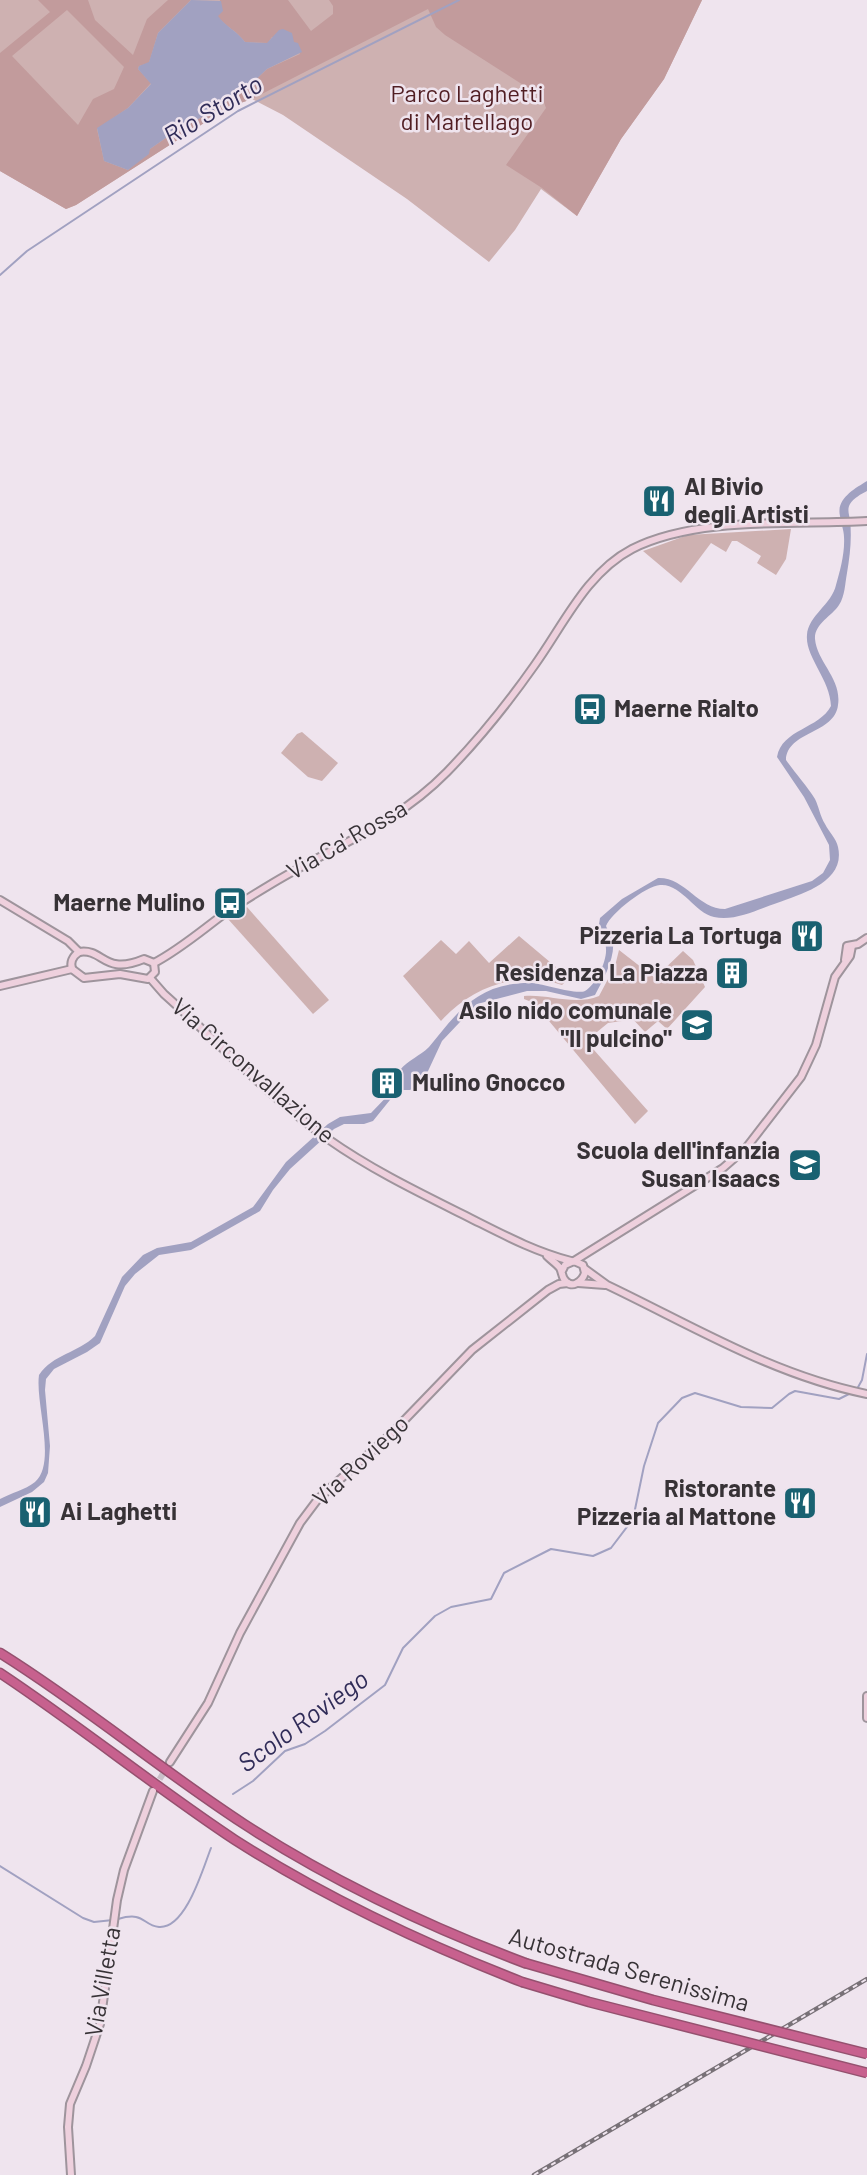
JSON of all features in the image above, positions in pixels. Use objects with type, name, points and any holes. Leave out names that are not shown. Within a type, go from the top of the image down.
[{"type":"highway","name":"Autostrada Serenissima","points":[[0,1653],[40,1678],[233,1816],[305,1862],[418,1920],[525,1963],[653,2000],[867,2054]]},
{"type":"highway","name":"Autostrada Serenissima","points":[[0,1673],[168,1794],[297,1878],[410,1936],[522,1982],[589,2002],[867,2073]]},
{"type":"street","name":"Via Ca' Rossa","points":[[155,963],[227,912],[282,878],[375,829],[422,794],[447,772],[492,721],[588,587],[616,558],[664,536],[724,526],[867,521]]},
{"type":"street","points":[[0,900],[68,941],[79,952]]},
{"type":"street","points":[[548,1290],[565,1265],[723,1168],[746,1147],[801,1077],[816,1045],[835,977],[845,960],[849,946],[867,938]]},
{"type":"street","points":[[0,986],[72,970],[84,978],[120,974],[144,980],[155,972],[155,963],[144,959],[132,965],[116,965],[88,952],[79,952],[73,957],[72,970]]},
{"type":"street","name":"Via Circonvallazione","points":[[150,978],[278,1098],[328,1139],[399,1182],[546,1255],[572,1261]]},
{"type":"street","points":[[578,1283],[585,1276],[588,1252]]},
{"type":"street","name":"Via Circonvallazione","points":[[546,1255],[562,1271]]},
{"type":"street","points":[[572,1261],[580,1263],[607,1285],[760,1361],[864,1393]]},
{"type":"street","points":[[562,1271],[563,1278],[568,1283]]},
{"type":"street","points":[[548,1290],[568,1283],[607,1285]]},
{"type":"street","name":"Via Roviego","points":[[170,1762],[204,1709],[246,1621],[310,1508],[391,1434],[471,1350],[548,1290]]},
{"type":"street","points":[[867,1696],[867,1718]]},
{"type":"street","name":"Via Villetta","points":[[71,2175],[68,2121],[70,2104],[100,2024],[115,1914],[124,1870],[153,1791]]},
{"type":"green space","name":"Parco Laghetti di Martellago","points":[[0,0],[702,0],[664,79],[621,139],[577,216],[541,189],[515,230],[489,262],[407,199],[283,115],[252,99],[229,107],[66,209],[0,171]]},
{"type":"green space","points":[[791,529],[786,559],[776,575],[757,563],[761,556],[737,541],[732,541],[726,552],[711,543],[681,583],[643,551],[688,535]]},
{"type":"green space","points":[[302,732],[338,763],[322,781],[308,777],[281,753],[297,734]]},
{"type":"green space","points":[[247,907],[329,1000],[313,1014],[228,919]]},
{"type":"green space","points":[[519,936],[569,978],[562,985],[529,980],[496,985],[466,999],[441,1021],[403,976],[441,940],[456,954],[469,941],[489,963]]},
{"type":"green space","points":[[619,950],[655,978],[683,951],[693,960],[705,987],[667,1029],[658,1021],[645,1032],[628,1014],[622,1021],[608,1023],[586,1041],[648,1111],[635,1124],[534,1003],[524,999],[524,996],[534,996],[580,1000],[599,996],[615,966]]},
{"type":"shaded area","points":[[38,0],[88,0],[95,20],[133,55],[147,19],[168,0],[191,0],[158,33],[149,63],[139,66],[138,69],[151,83],[128,108],[97,129],[104,161],[128,170],[150,149],[247,88],[267,69],[300,54],[292,40],[272,37],[268,43],[245,42],[217,16],[220,0],[288,0],[311,31],[333,14],[333,6],[329,0],[702,0],[664,79],[621,139],[577,216],[542,188],[506,165],[546,108],[542,97],[445,35],[436,27],[428,9],[252,99],[229,107],[66,209],[0,171],[0,53],[50,12]],"holes":[[[67,10],[124,67],[114,89],[93,99],[78,125],[12,56]]]},
{"type":"water","points":[[191,0],[221,1],[223,11],[218,16],[245,42],[267,43],[283,29],[292,33],[294,42],[298,43],[302,52],[267,69],[247,88],[150,149],[149,154],[128,170],[104,161],[97,128],[128,108],[151,84],[138,69],[139,66],[149,62],[158,33]]},
{"type":"water","points":[[867,481],[867,491],[854,500],[849,508],[850,547],[842,598],[815,634],[820,655],[836,687],[838,705],[829,722],[794,743],[788,750],[786,760],[815,799],[823,821],[837,844],[839,859],[829,878],[809,891],[730,918],[707,914],[668,886],[654,887],[622,908],[606,926],[613,941],[612,955],[595,995],[581,999],[546,991],[527,991],[477,1004],[442,1041],[422,1084],[410,1090],[398,1090],[373,1121],[344,1124],[334,1129],[290,1169],[260,1211],[191,1250],[159,1255],[135,1274],[125,1286],[100,1343],[54,1369],[46,1379],[50,1446],[48,1473],[44,1482],[32,1492],[0,1507],[0,1499],[31,1485],[41,1473],[45,1447],[39,1375],[51,1362],[95,1336],[122,1277],[143,1255],[157,1248],[191,1242],[253,1207],[286,1162],[328,1124],[340,1117],[371,1113],[396,1087],[393,1084],[400,1070],[429,1047],[450,1021],[472,1001],[498,987],[514,984],[532,983],[574,992],[585,991],[597,978],[605,960],[605,944],[598,931],[600,918],[622,899],[658,878],[676,882],[707,904],[725,909],[812,881],[823,873],[830,860],[829,845],[804,797],[777,757],[786,740],[818,720],[831,706],[827,687],[807,643],[808,628],[834,592],[839,574],[844,543],[839,510],[841,504],[847,495]]},
{"type":"waterway","name":"Rio Storto","points":[[0,275],[27,251],[238,111],[459,0]]},
{"type":"waterway","name":"Scolo Roviego","points":[[857,1389],[862,1380],[867,1354]]},
{"type":"waterway","name":"Scolo Roviego","points":[[233,1794],[253,1781],[285,1751],[305,1744],[325,1731],[385,1685],[403,1648],[435,1616],[451,1607],[491,1599],[504,1573],[551,1549],[593,1556],[611,1548],[633,1519],[644,1466],[658,1423],[682,1398],[695,1393],[741,1407],[772,1408],[795,1391],[839,1399],[853,1392]]},
{"type":"waterway","points":[[118,1919],[138,1917],[153,1926],[169,1925],[192,1896],[211,1848]]},
{"type":"waterway","points":[[0,1866],[83,1918],[94,1922],[113,1920]]},
{"type":"tunnel","points":[[155,1787],[170,1762]]},
{"type":"railway","points":[[534,2175],[867,1979]]},
{"type":"place","name":"Al Bivio degli Artisti","points":[[659,501]]},
{"type":"place","name":"Maerne Rialto","points":[[590,709]]},
{"type":"place","name":"Maerne Mulino","points":[[230,903]]},
{"type":"place","name":"Pizzeria La Tortuga","points":[[807,936]]},
{"type":"place","name":"Residenza La Piazza","points":[[732,973]]},
{"type":"place","name":"Asilo nido comunale \"Il pulcino\"","points":[[697,1025]]},
{"type":"place","name":"Mulino Gnocco","points":[[387,1083]]},
{"type":"place","name":"Scuola dell'infanzia Susan Isaacs","points":[[805,1165]]},
{"type":"place","name":"Ristorante Pizzeria al Mattone","points":[[800,1503]]},
{"type":"place","name":"Ai Laghetti","points":[[35,1512]]}]
